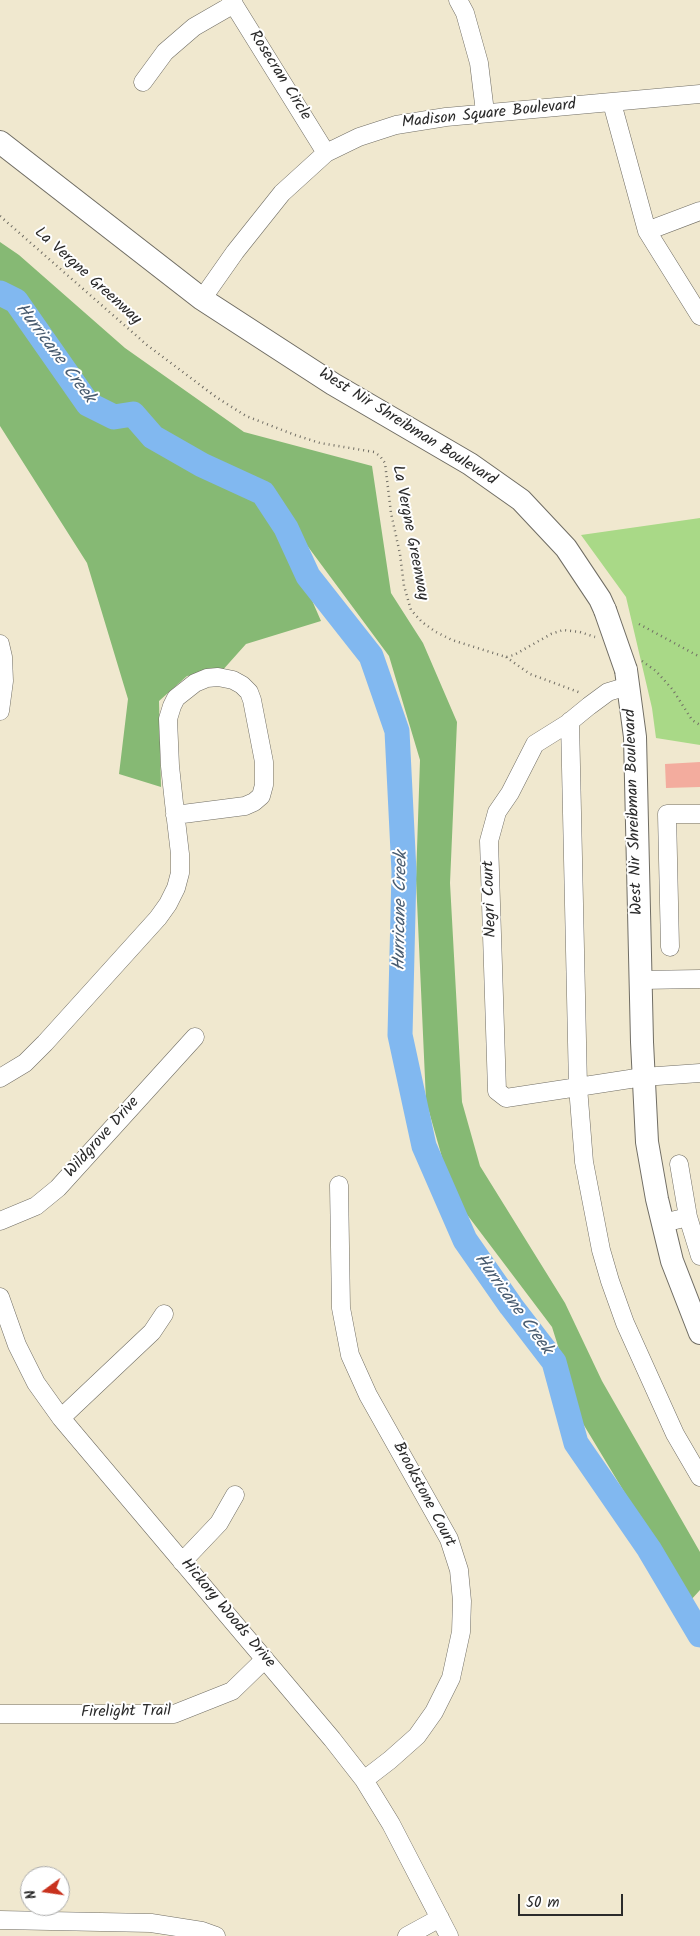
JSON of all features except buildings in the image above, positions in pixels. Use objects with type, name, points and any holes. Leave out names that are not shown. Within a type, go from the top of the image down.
[{"type":"main road","name":"West Nir Shreibman Boulevard","points":[[0,142],[202,300],[333,384],[470,464],[521,500],[566,548],[600,599],[631,671],[635,737],[643,1077],[647,1142],[656,1198],[672,1261],[700,1332]]},
{"type":"street","points":[[458,0],[465,13],[479,63],[485,112]]},
{"type":"street","points":[[143,82],[165,52],[194,27],[233,2]]},
{"type":"street","name":"Rosecran Circle","points":[[233,2],[326,153]]},
{"type":"street","name":"Madison Square Boulevard","points":[[202,300],[235,252],[282,193],[326,153],[359,137],[396,125],[485,112],[700,94]]},
{"type":"street","points":[[612,102],[647,231],[700,316]]},
{"type":"street","points":[[647,231],[700,212]]},
{"type":"street","points":[[0,644],[3,657],[4,681],[0,710]]},
{"type":"street","name":"Negri Court","points":[[578,1087],[506,1098],[497,1091],[489,841],[497,812],[510,793],[536,744],[608,692],[631,671]]},
{"type":"street","points":[[0,1078],[24,1063],[45,1044],[151,926],[168,904],[176,888],[180,873],[180,854],[170,766],[168,719],[176,698],[195,683],[207,678],[218,677],[233,680],[249,692],[252,700],[264,762],[264,786],[260,796],[254,802],[245,806],[176,815]]},
{"type":"street","points":[[570,721],[578,1087],[584,1162],[601,1250],[625,1323],[675,1434],[700,1477]]},
{"type":"street","points":[[670,947],[667,814],[700,814]]},
{"type":"street","points":[[641,980],[700,978]]},
{"type":"street","name":"Wildgrove Drive","points":[[0,1222],[36,1206],[58,1188],[194,1037]]},
{"type":"street","points":[[578,1087],[643,1077],[700,1073]]},
{"type":"street","points":[[678,1164],[688,1218],[700,1256]]},
{"type":"street","name":"Brookstone Court","points":[[339,1184],[341,1308],[350,1355],[368,1395],[449,1539],[459,1570],[462,1601],[461,1632],[451,1678],[434,1712],[417,1736],[364,1780]]},
{"type":"street","points":[[663,1223],[688,1218]]},
{"type":"street","name":"Hickory Woods Drive","points":[[0,1298],[17,1345],[32,1375],[61,1418],[332,1739],[364,1780],[391,1824],[449,1936]]},
{"type":"street","points":[[61,1418],[152,1332],[164,1314]]},
{"type":"street","points":[[182,1562],[219,1523],[235,1495]]},
{"type":"street","name":"Firelight Trail","points":[[0,1714],[174,1714],[232,1691],[264,1659]]},
{"type":"street","points":[[407,1936],[440,1918]]},
{"type":"street","points":[[0,1920],[41,1928],[151,1923],[202,1931],[216,1936]]},
{"type":"path","name":"La Vergne Greenway","points":[[0,216],[146,345],[216,397],[246,416],[320,443],[374,452],[380,456],[385,463],[391,513],[400,554],[404,586],[411,610],[422,622],[452,640],[506,657]]},
{"type":"path","points":[[639,624],[700,657]]},
{"type":"path","points":[[506,657],[514,655],[551,634],[563,630],[580,632],[596,638]]},
{"type":"path","points":[[506,657],[530,674],[598,699]]},
{"type":"path","points":[[631,671],[656,671],[673,690],[692,720],[700,725]]},
{"type":"green space","points":[[0,242],[19,255],[125,348],[244,432],[372,466],[391,593],[423,643],[457,722],[450,883],[462,1102],[480,1166],[565,1303],[602,1381],[700,1552],[700,1590],[690,1601],[582,1422],[552,1327],[453,1196],[426,1101],[416,879],[420,760],[389,656],[306,544],[294,559],[321,621],[246,644],[221,672],[187,676],[159,701],[161,787],[119,774],[128,699],[87,563],[0,426]]},
{"type":"green space","points":[[700,518],[700,745],[656,738],[652,708],[626,597],[581,535]]},
{"type":"waterway","name":"Hurricane Creek","points":[[0,293],[16,301],[88,404],[114,417],[133,414],[153,437],[202,465],[263,493],[286,528],[308,576],[371,656],[397,731],[404,872],[400,1035],[424,1146],[465,1240],[511,1306],[554,1362],[576,1443],[649,1549],[700,1635]]}]
